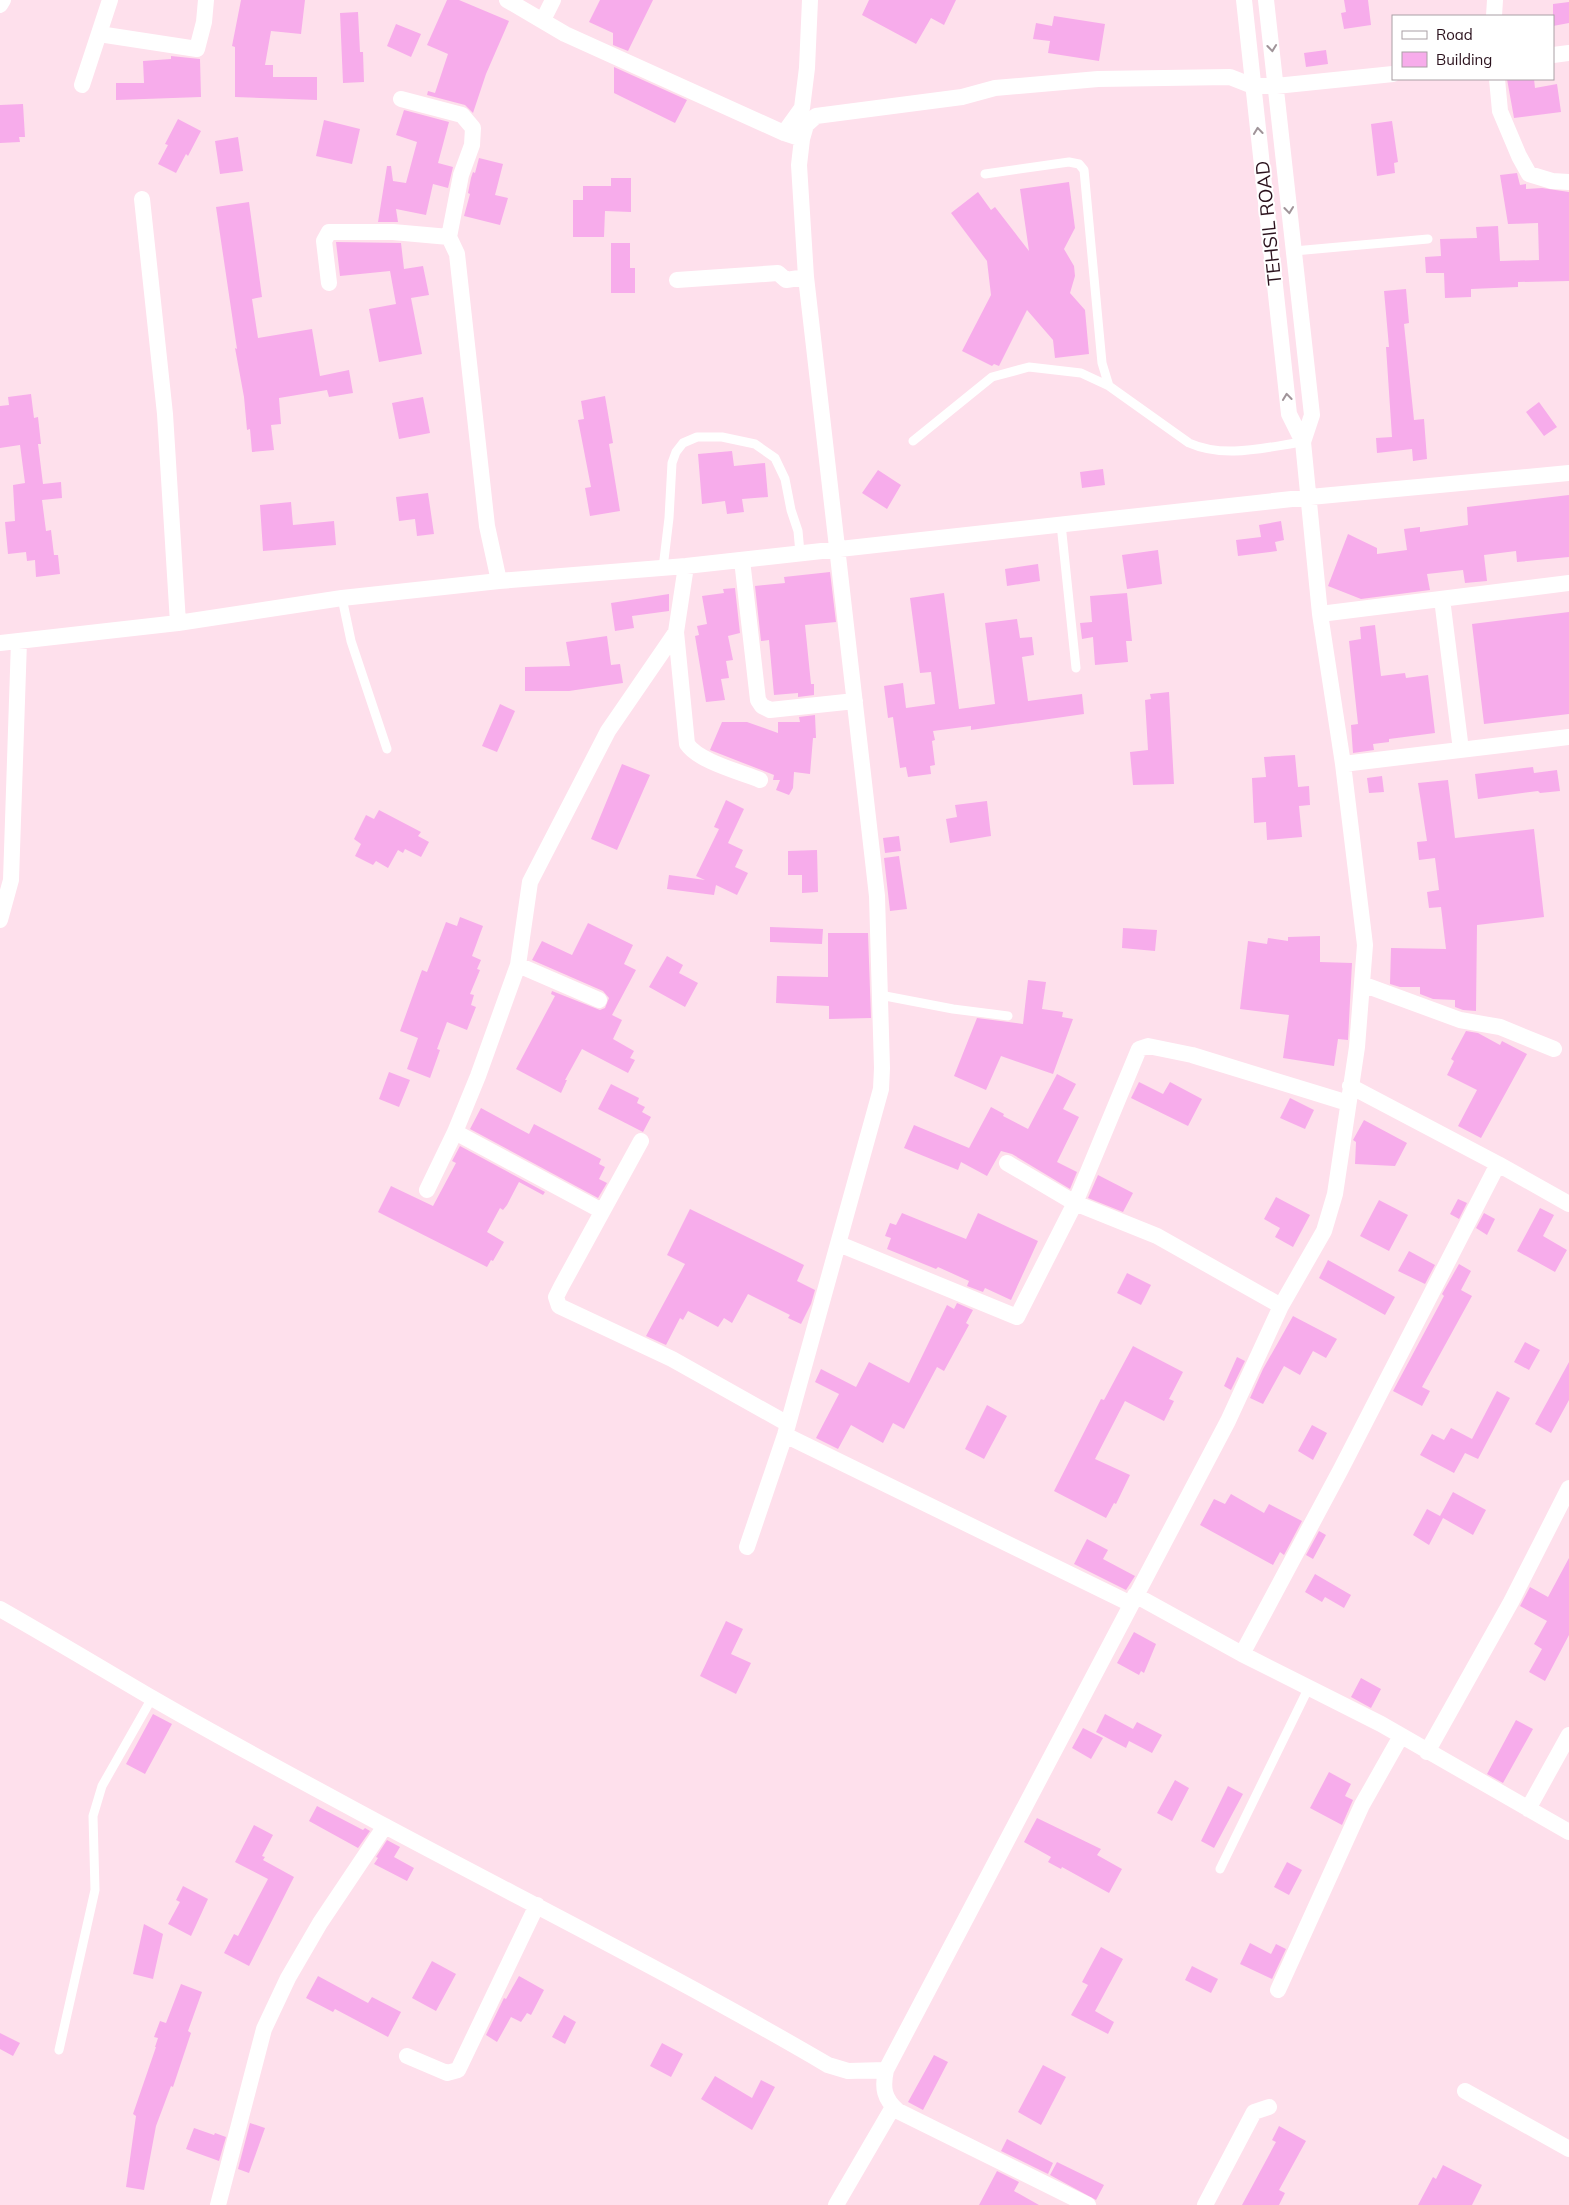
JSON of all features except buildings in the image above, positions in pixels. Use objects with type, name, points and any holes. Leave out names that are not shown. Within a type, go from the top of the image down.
[{"type":"street","points":[[0,5],[3,0]]},
{"type":"street","points":[[82,85],[110,0]]},
{"type":"street","points":[[99,34],[197,48],[204,22],[206,0]]},
{"type":"street","points":[[507,0],[565,34],[784,133],[802,139]]},
{"type":"street","points":[[543,20],[553,0]]},
{"type":"street","points":[[784,133],[802,108],[807,68],[810,0]]},
{"type":"street","name":"TEHSIL ROAD","points":[[1244,0],[1289,414],[1303,442]]},
{"type":"street","points":[[1088,2205],[919,2123],[893,2107],[885,2097],[883,2083],[886,2070],[1228,1422],[1281,1306],[1324,1231],[1335,1194],[1357,1047],[1365,946],[1343,764],[1320,614],[1310,497],[1303,442],[1312,414],[1266,0]]},
{"type":"street","points":[[1494,0],[1494,15]]},
{"type":"street","points":[[1554,55],[1569,53]]},
{"type":"street","points":[[747,1547],[787,1430],[881,1089],[877,896],[806,277],[800,165],[802,139],[806,125],[816,116],[962,97],[995,88],[1098,78],[1230,78],[1253,86],[1276,86],[1392,74]]},
{"type":"street","points":[[1497,80],[1500,111],[1519,156],[1530,174],[1569,182]]},
{"type":"street","points":[[401,99],[462,115],[473,128],[472,145],[461,175],[449,237],[457,254],[487,526],[499,582]]},
{"type":"street","points":[[142,199],[165,414],[178,622]]},
{"type":"street","points":[[329,283],[324,241],[329,232],[393,232],[449,237]]},
{"type":"street","points":[[677,280],[778,273],[786,280],[806,277]]},
{"type":"street","points":[[0,643],[178,622],[342,598],[686,566],[1310,497],[1569,473]]},
{"type":"street","points":[[742,560],[758,700],[762,706],[770,710],[855,701]]},
{"type":"street","points":[[686,566],[676,632],[687,744],[701,756],[760,780]]},
{"type":"street","points":[[1320,614],[1569,583]]},
{"type":"street","points":[[1442,599],[1461,750]]},
{"type":"street","points":[[427,1190],[455,1132],[478,1076],[518,965],[530,882],[608,730],[676,632]]},
{"type":"street","points":[[0,920],[11,880],[19,640]]},
{"type":"street","points":[[1343,764],[1569,737]]},
{"type":"street","points":[[518,965],[599,1000]]},
{"type":"street","points":[[1362,984],[1460,1020],[1500,1027],[1554,1049]]},
{"type":"street","points":[[838,1244],[1017,1317],[1075,1204],[1139,1049],[1148,1046],[1192,1055],[1348,1103]]},
{"type":"street","points":[[1350,1086],[1498,1164],[1569,1204]]},
{"type":"street","points":[[455,1132],[602,1211]]},
{"type":"street","points":[[642,1141],[556,1297],[558,1306],[672,1359],[787,1430],[1309,1687],[1401,1736],[1569,1832]]},
{"type":"street","points":[[1007,1163],[1075,1204],[1157,1236],[1281,1306]]},
{"type":"street","points":[[1242,1654],[1341,1469],[1498,1164]]},
{"type":"street","points":[[1428,1752],[1511,1602],[1569,1488]]},
{"type":"street","points":[[0,1609],[152,1698],[385,1826],[537,1905],[828,2065],[848,2071],[886,2070]]},
{"type":"street","points":[[1528,1809],[1569,1735]]},
{"type":"street","points":[[1278,1990],[1362,1806],[1401,1736]]},
{"type":"street","points":[[218,2205],[264,2030],[288,1978],[320,1923],[385,1826]]},
{"type":"street","points":[[407,2056],[447,2073],[458,2070],[537,1905]]},
{"type":"street","points":[[1465,2091],[1569,2149]]},
{"type":"street","points":[[836,2205],[893,2107]]},
{"type":"street","points":[[1205,2205],[1254,2112],[1269,2107]]},
{"type":"lane","points":[[985,174],[1069,162],[1080,164],[1084,170],[1102,363],[1109,386]]},
{"type":"lane","points":[[1294,250],[1428,239]]},
{"type":"lane","points":[[914,441],[992,376],[1029,367],[1081,373],[1109,386],[1189,443],[1204,450],[1234,452],[1303,442]]},
{"type":"lane","points":[[663,568],[669,518],[672,463],[683,443],[697,437],[722,437],[755,444],[775,458],[786,479],[791,510],[798,531],[800,553]]},
{"type":"lane","points":[[1061,524],[1076,668]]},
{"type":"lane","points":[[342,598],[351,641],[387,749]]},
{"type":"lane","points":[[880,995],[953,1009],[1008,1016]]},
{"type":"lane","points":[[1220,1869],[1309,1687]]},
{"type":"lane","points":[[60,2050],[95,1890],[93,1816],[102,1786],[152,1698]]}]
